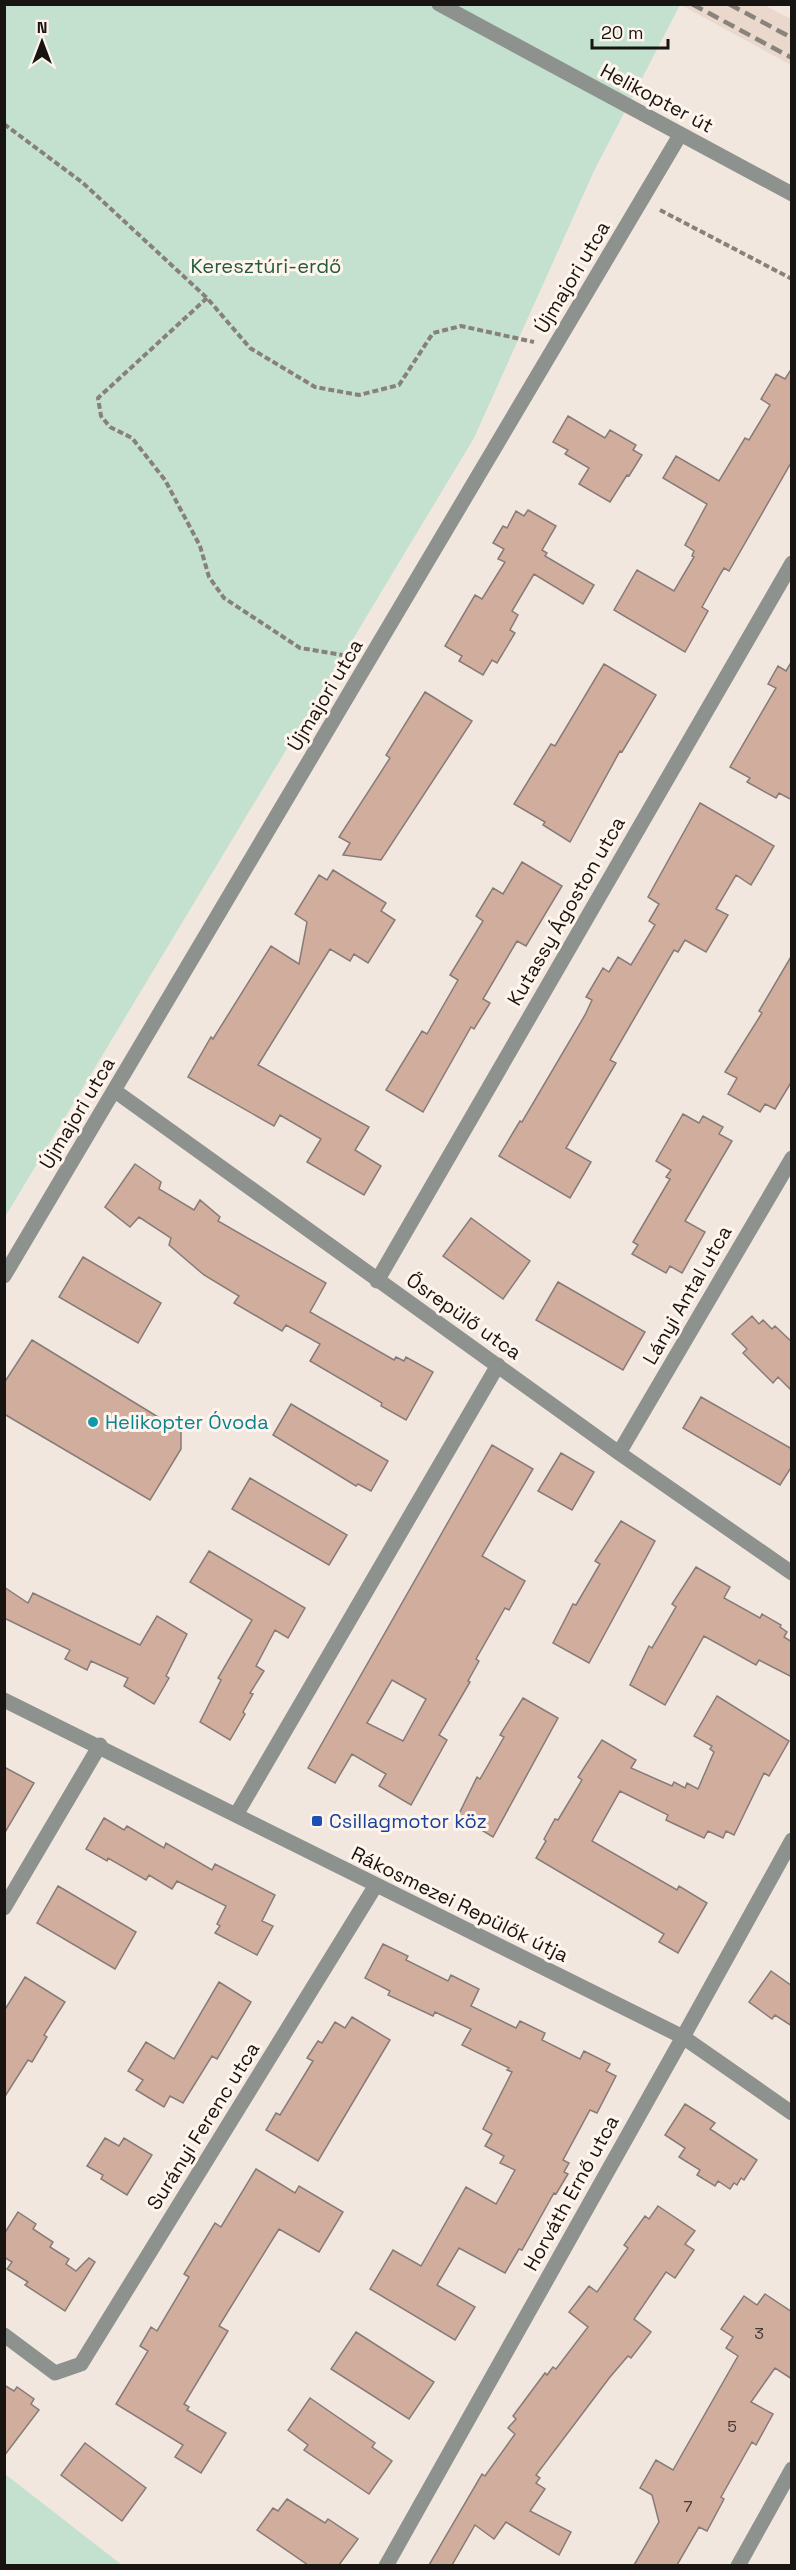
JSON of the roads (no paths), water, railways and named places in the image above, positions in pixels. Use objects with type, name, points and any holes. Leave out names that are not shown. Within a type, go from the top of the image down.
[{"type":"street","name":"Helikopter út","points":[[439,4],[792,194]]},
{"type":"street","name":"Újmajori utca","points":[[4,1275],[680,135]]},
{"type":"street","name":"Kutassy Ágoston utca","points":[[377,1281],[792,563]]},
{"type":"street","name":"Ősrepülő utca","points":[[115,1091],[377,1281],[792,1573]]},
{"type":"street","name":"Lányi Antal utca","points":[[619,1453],[792,1158]]},
{"type":"street","points":[[236,1815],[498,1365]]},
{"type":"street","name":"Rákosmezei Repülők útja","points":[[4,1700],[683,2037],[792,2113]]},
{"type":"street","points":[[4,1908],[100,1746]]},
{"type":"street","name":"Horváth Ernő utca","points":[[386,2565],[792,1840]]},
{"type":"street","name":"Surányi Ferenc utca","points":[[4,2335],[55,2373],[81,2364],[375,1885]]},
{"type":"street","points":[[738,2565],[792,2469]]},
{"type":"railway","points":[[692,4],[792,58]]},
{"type":"railway","points":[[729,4],[792,38]]},
{"type":"place","name":"Helikopter Óvoda","points":[[93,1422]]},
{"type":"place","name":"Csillagmotor köz","points":[[317,1821]]},
{"type":"park label","name":"Keresztúri-erdő","points":[[266,266]]}]
